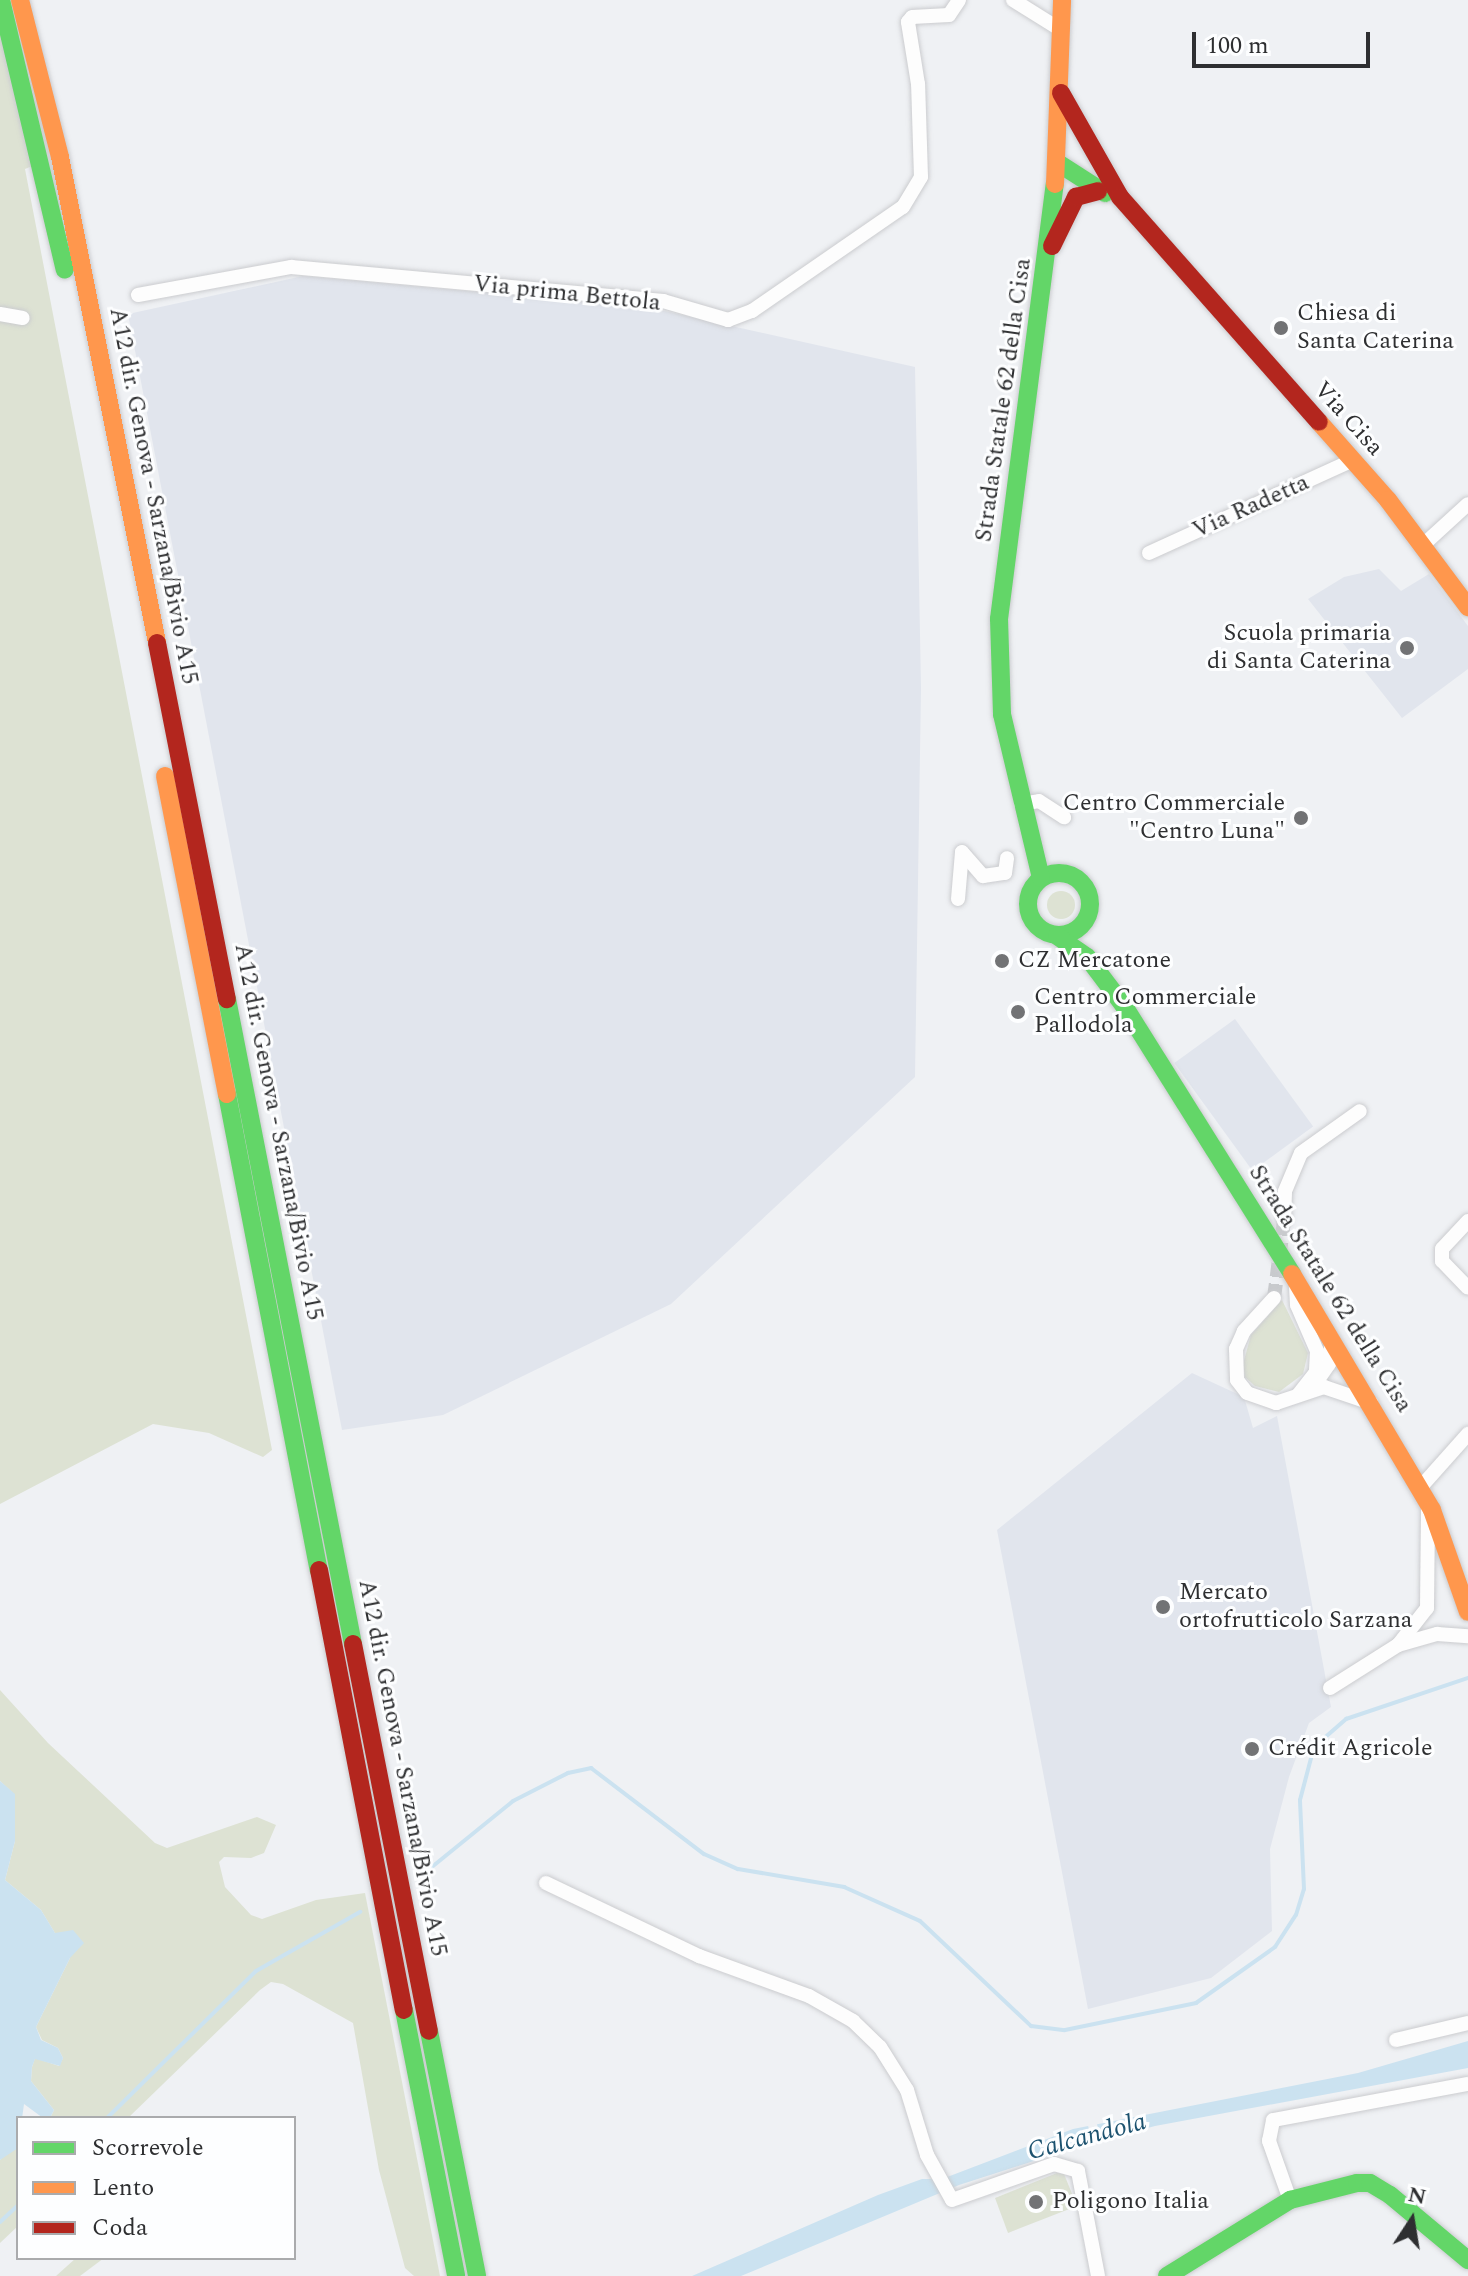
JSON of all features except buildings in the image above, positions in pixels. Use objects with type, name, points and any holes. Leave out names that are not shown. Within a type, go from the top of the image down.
[{"type":"main road","points":[[1,0],[42,162],[92,396],[456,2276]]},
{"type":"main road","name":"A12 dir. Genova - Sarzana/Bivio A15","points":[[20,0],[60,157],[106,382],[477,2276]]},
{"type":"main road","name":"Strada Statale 62 della Cisa","points":[[1062,0],[1058,163],[999,619],[1002,714],[1041,878],[1030,892],[1029,915],[1040,929],[1057,936],[1087,957],[1124,1006],[1374,1405],[1424,1496],[1468,1612]]},
{"type":"main road","name":"Via Cisa","points":[[1061,93],[1095,160],[1120,197],[1353,460],[1468,607]]},
{"type":"main road","points":[[1058,163],[1073,158],[1095,160]]},
{"type":"main road","points":[[1058,163],[1098,191],[1120,197]]},
{"type":"main road","points":[[1048,253],[1076,197],[1098,191]]},
{"type":"main road","name":"Strada Statale 62 della Cisa","points":[[1021,804],[1042,848],[1087,890],[1088,918],[1124,1006]]},
{"type":"main road","points":[[1041,878],[1069,875]]},
{"type":"main road","points":[[1057,936],[1078,930],[1088,918]]},
{"type":"main road","points":[[1167,2276],[1290,2200],[1370,2183],[1468,2260]]},
{"type":"street","name":"Via prima Bettola","points":[[138,295],[291,267],[663,301],[728,320],[752,311],[903,207],[921,177],[918,84],[908,22],[912,17],[949,15],[959,0]]},
{"type":"street","points":[[1013,0],[1061,30]]},
{"type":"street","points":[[0,314],[23,318]]},
{"type":"street","name":"Via Radetta","points":[[1149,553],[1353,460]]},
{"type":"street","points":[[1422,546],[1468,504]]},
{"type":"street","points":[[1021,804],[1039,801],[1064,817]]},
{"type":"street","points":[[958,899],[962,852],[983,876],[1005,873],[1007,858]]},
{"type":"street","points":[[1284,1221],[1285,1191],[1301,1153],[1360,1111]]},
{"type":"street","points":[[1468,1221],[1442,1249],[1442,1261],[1468,1288]]},
{"type":"street","points":[[1296,1281],[1297,1305],[1317,1351],[1316,1372],[1298,1395]]},
{"type":"street","points":[[1274,1298],[1244,1331],[1236,1349],[1237,1380],[1260,1401],[1276,1403],[1324,1387],[1374,1405]]},
{"type":"street","points":[[1298,1395],[1324,1375],[1332,1354],[1331,1336]]},
{"type":"street","points":[[1398,1645],[1427,1608],[1424,1496],[1468,1434]]},
{"type":"street","points":[[1330,1688],[1398,1645],[1437,1634],[1468,1636]]},
{"type":"street","points":[[546,1883],[685,1950],[809,1996],[853,2021],[880,2047],[907,2090],[930,2159],[950,2197],[1054,2164],[1069,2165],[1078,2171],[1098,2276]]},
{"type":"street","points":[[1396,2040],[1468,2023]]},
{"type":"street","points":[[1290,2200],[1269,2141],[1273,2120],[1468,2084]]},
{"type":"shaded area","points":[[303,276],[651,308],[915,367],[921,688],[915,1077],[671,1304],[443,1415],[342,1430],[128,314]]},
{"type":"shaded area","name":"Scuola primaria di Santa Caterina","points":[[1379,569],[1401,591],[1429,574],[1468,626],[1468,669],[1402,718],[1308,599],[1344,577]]},
{"type":"shaded area","points":[[1235,1019],[1313,1127],[1252,1171],[1174,1063]]},
{"type":"shaded area","points":[[1192,1373],[1244,1397],[1253,1428],[1277,1416],[1331,1707],[1309,1723],[1289,1777],[1270,1849],[1272,1931],[1211,1978],[1088,2009],[997,1530]]},
{"type":"green space","points":[[0,0],[42,162],[25,169],[272,1450],[263,1457],[209,1433],[153,1424],[0,1504]]},
{"type":"green space","points":[[1061,891],[1071,895],[1075,905],[1071,915],[1061,919],[1051,915],[1047,905],[1051,895]]},
{"type":"green space","points":[[1282,1300],[1308,1353],[1303,1374],[1279,1392],[1255,1386],[1245,1377],[1243,1364],[1251,1335]]},
{"type":"green space","points":[[0,1690],[48,1743],[155,1843],[167,1848],[257,1817],[276,1825],[264,1853],[251,1858],[224,1857],[219,1862],[225,1887],[251,1915],[262,1919],[316,1900],[365,1893],[440,2276],[414,2276],[405,2268],[379,2170],[353,2023],[283,1984],[271,1982],[260,1990],[130,2116],[51,2116],[54,2110],[31,2081],[32,2067],[35,2058],[59,2066],[63,2058],[58,2048],[42,2040],[36,2027],[70,1958],[41,1910],[5,1880],[15,1841],[15,1795],[0,1781]]},
{"type":"green space","points":[[16,2148],[16,2228],[0,2243],[0,2160]]},
{"type":"green space","name":"Poligono Italia","points":[[1057,2173],[1064,2174],[1077,2206],[1008,2233],[995,2198]]},
{"type":"green space","points":[[74,2260],[101,2260],[80,2276],[56,2276]]},
{"type":"water","points":[[0,1781],[15,1794],[15,1841],[5,1880],[41,1910],[55,1933],[73,1930],[84,1943],[70,1958],[36,2027],[41,2040],[58,2048],[63,2058],[60,2066],[35,2059],[32,2067],[31,2081],[54,2110],[51,2116],[40,2116],[24,2104],[22,2116],[16,2116],[16,2149],[0,2160]]},
{"type":"water","name":"Calcandola","points":[[1468,2041],[1468,2068],[1155,2126],[959,2185],[741,2276],[692,2276],[878,2195],[922,2179],[942,2179],[1073,2129],[1358,2073]]},
{"type":"pier","points":[[1096,2120],[1102,2145],[1093,2147],[1087,2122]]},
{"type":"waterway","points":[[422,1875],[513,1801],[568,1773],[591,1768],[704,1854],[738,1869],[844,1887],[920,1921],[1031,2026],[1065,2030],[1196,2003],[1275,1947],[1296,1915],[1304,1889],[1300,1800],[1314,1747],[1346,1719],[1468,1678]]},
{"type":"waterway","points":[[109,2116],[256,1971],[360,1912]]},
{"type":"waterway","points":[[0,2222],[16,2207]]},
{"type":"tunnel","points":[[1274,1298],[1284,1221]]},
{"type":"traffic: fast","points":[[1,0],[65,270]]},
{"type":"traffic: fast","points":[[1058,163],[1105,193]]},
{"type":"traffic: fast","points":[[1041,878],[1002,714],[999,619],[1055,184]]},
{"type":"traffic: fast","points":[[1053,873],[1065,873],[1081,882],[1088,892],[1090,904],[1088,916],[1081,926],[1065,935],[1053,935],[1033,921],[1028,910],[1028,898],[1042,878],[1053,873]]},
{"type":"traffic: fast","points":[[1057,936],[1087,957],[1124,1006],[1292,1274]]},
{"type":"traffic: fast","points":[[227,999],[353,1644]]},
{"type":"traffic: fast","points":[[227,1094],[319,1570]]},
{"type":"traffic: fast","points":[[404,2010],[456,2276]]},
{"type":"traffic: fast","points":[[429,2031],[477,2276]]},
{"type":"traffic: fast","points":[[1167,2276],[1290,2200],[1357,2183],[1370,2183],[1390,2195],[1468,2260]]},
{"type":"traffic: slow","points":[[20,0],[60,157],[157,643]]},
{"type":"traffic: slow","points":[[1055,184],[1062,0]]},
{"type":"traffic: slow","points":[[1319,422],[1388,500],[1468,607]]},
{"type":"traffic: slow","points":[[165,776],[227,1094]]},
{"type":"traffic: slow","points":[[1292,1274],[1432,1510],[1468,1612]]},
{"type":"traffic: jam","points":[[1061,93],[1120,197],[1319,422]]},
{"type":"traffic: jam","points":[[1052,246],[1076,197],[1098,191]]},
{"type":"traffic: jam","points":[[157,643],[227,999]]},
{"type":"traffic: jam","points":[[319,1570],[404,2010]]},
{"type":"traffic: jam","points":[[353,1644],[429,2031]]},
{"type":"place","name":"Chiesa di Santa Caterina","points":[[1281,328]]},
{"type":"place","name":"Scuola primaria di Santa Caterina","points":[[1407,648]]},
{"type":"place","name":"Centro Commerciale \"Centro Luna\"","points":[[1301,818]]},
{"type":"place","name":"CZ Mercatone","points":[[1002,961]]},
{"type":"place","name":"Centro Commerciale Pallodola","points":[[1018,1012]]},
{"type":"place","name":"Mercato ortofrutticolo Sarzana","points":[[1163,1607]]},
{"type":"place","name":"Crédit Agricole","points":[[1252,1749]]},
{"type":"place","name":"Poligono Italia","points":[[1036,2202]]}]
